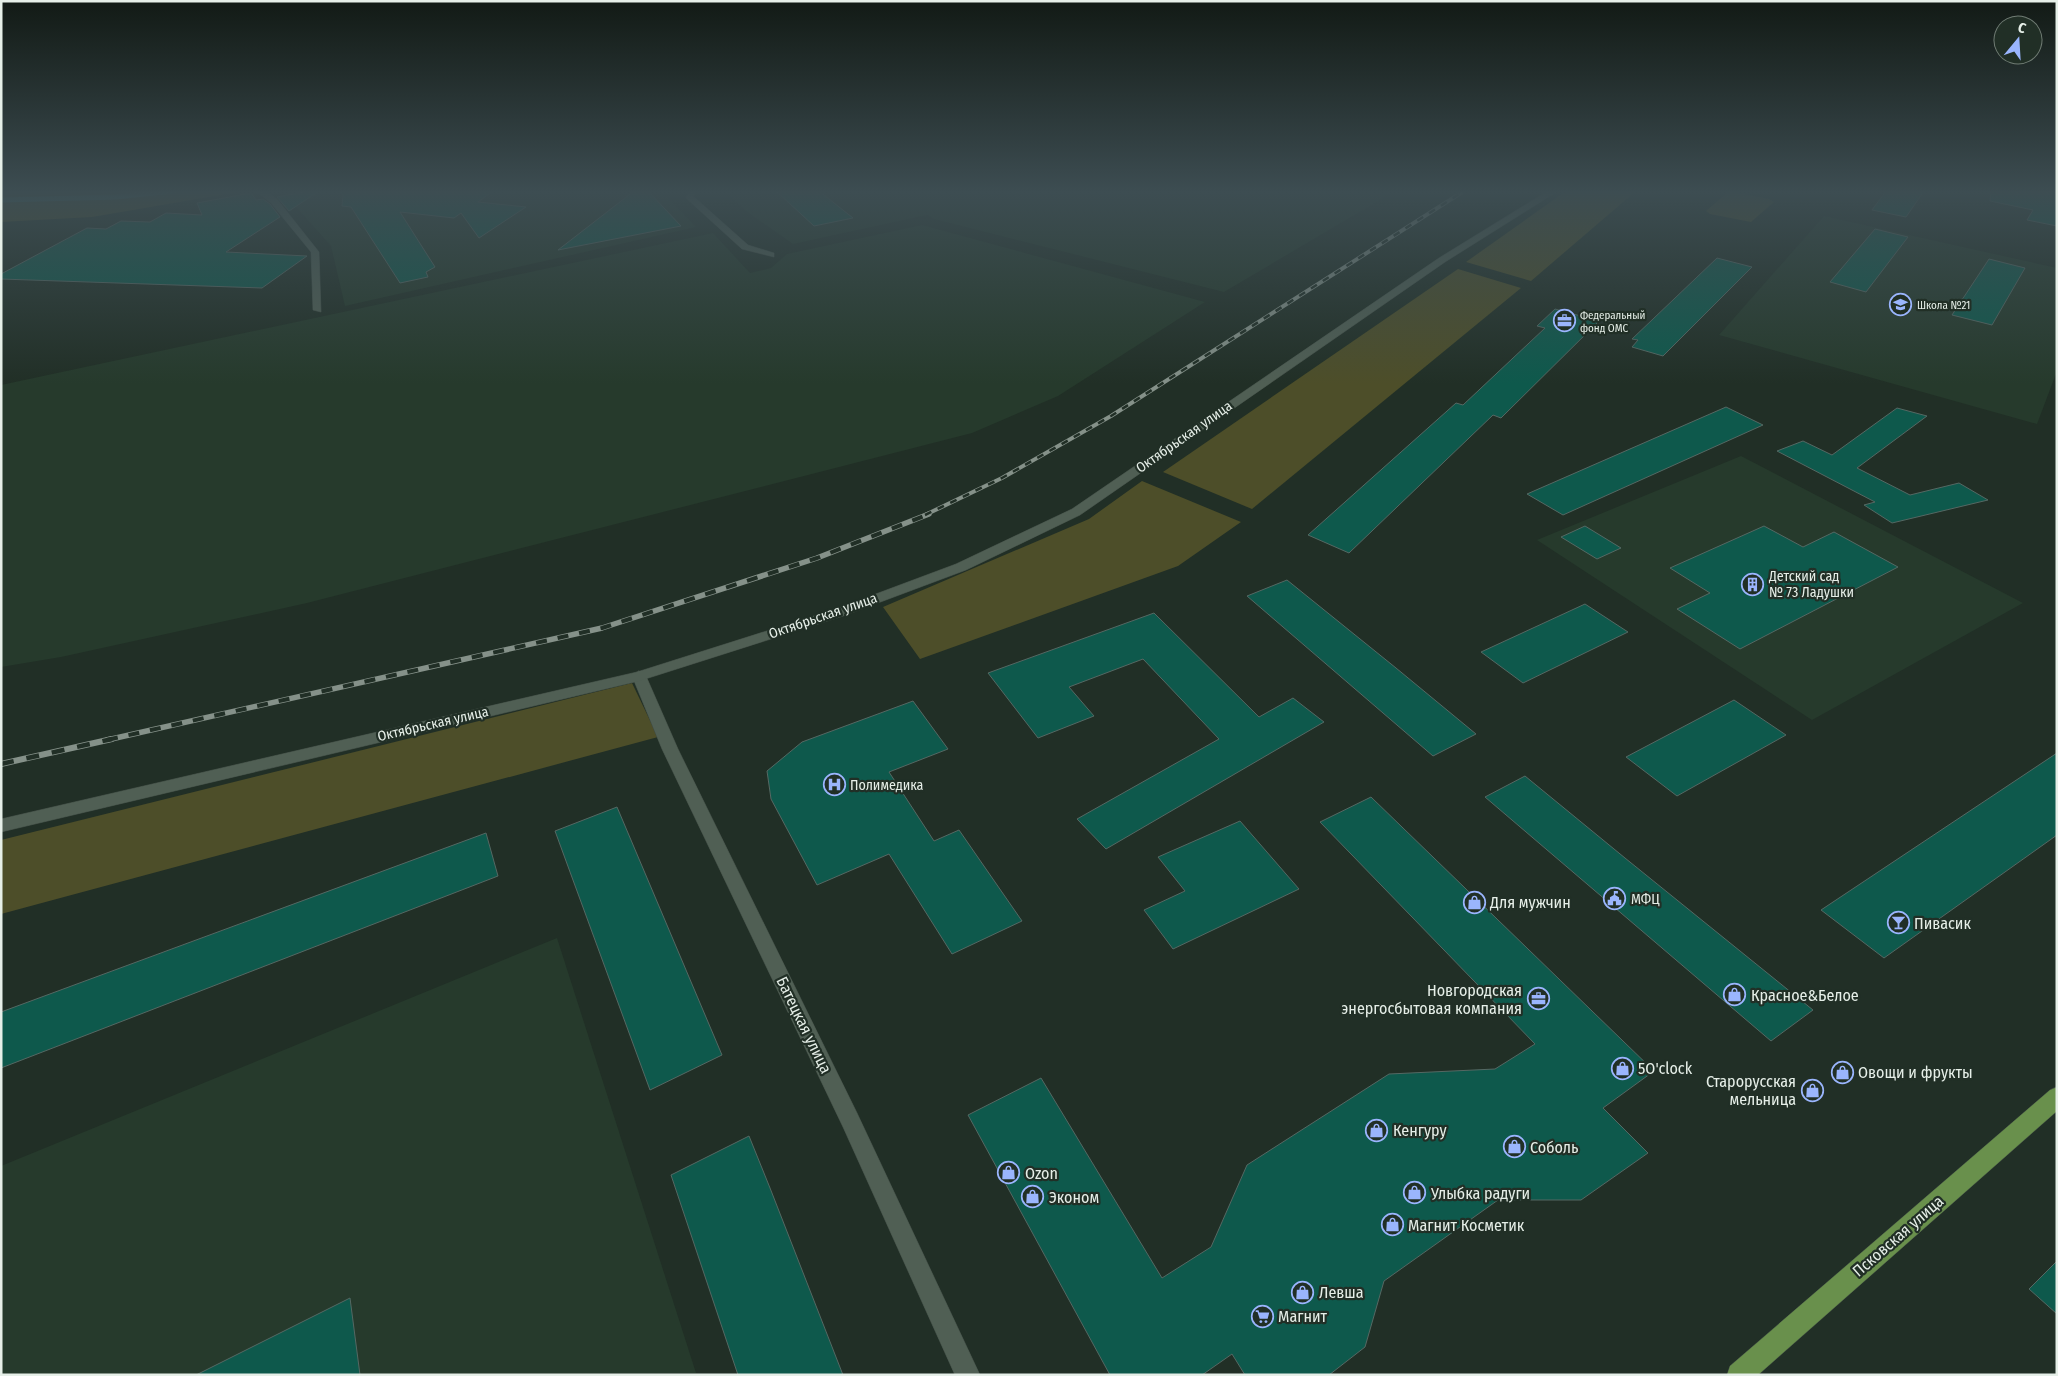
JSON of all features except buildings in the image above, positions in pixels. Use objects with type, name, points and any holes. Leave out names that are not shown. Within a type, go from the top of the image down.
[{"type":"main road","points":[[315,255],[318,310]]},
{"type":"main road","name":"Октябрьская улица","points":[[1,826],[639,676],[865,603],[961,567],[1076,512],[1450,255]]},
{"type":"main road","name":"Батецкая улица","points":[[639,676],[668,744],[850,1120],[968,1375]]},
{"type":"main road","name":"Псковская улица","points":[[1739,1375],[2057,1097]]},
{"type":"shaded area","points":[[333,255],[571,255],[345,306]]},
{"type":"shaded area","points":[[609,255],[734,255],[750,273],[771,268],[786,255],[1033,255],[1205,302],[1058,396],[972,433],[307,603],[61,657],[1,667],[1,385]]},
{"type":"shaded area","points":[[1078,255],[1286,255],[1224,292]]},
{"type":"shaded area","name":"Школа №21","points":[[1789,255],[2000,255],[2057,268],[2057,371],[2037,424],[1719,335]]},
{"type":"shaded area","points":[[1741,456],[2023,603],[1812,720],[1537,540]]},
{"type":"shaded area","points":[[557,938],[696,1373],[1,1375],[1,1166]]},
{"type":"green space","points":[[1476,255],[1561,255],[1531,281],[1466,262]]},
{"type":"green space","points":[[1458,269],[1521,288],[1252,509],[1163,472]]},
{"type":"green space","points":[[1142,481],[1241,522],[1178,566],[920,659],[883,607],[1089,519]]},
{"type":"green space","points":[[632,683],[658,737],[1,914],[1,840]]},
{"type":"railway","points":[[925,515],[1002,478],[1111,416],[1363,255]]},
{"type":"railway","points":[[107,740],[602,628],[817,558],[929,514]]},
{"type":"railway","points":[[1,764],[112,739]]},
{"type":"place","name":"Школа №21","points":[[1901,305]]},
{"type":"place","name":"Федеральный фонд ОМС","points":[[1564,321]]},
{"type":"place","name":"Детский сад № 73 Ладушки","points":[[1753,584]]},
{"type":"place","name":"Полимедика","points":[[834,785]]},
{"type":"place","name":"МФЦ","points":[[1615,899]]},
{"type":"place","name":"Для мужчин","points":[[1474,902]]},
{"type":"place","name":"Пивасик","points":[[1898,923]]},
{"type":"place","name":"Красное&Белое","points":[[1735,995]]},
{"type":"place","name":"Новгородская энергосбытовая компания","points":[[1538,999]]},
{"type":"place","name":"5O'clock","points":[[1622,1068]]},
{"type":"place","name":"Овощи и фрукты","points":[[1842,1072]]},
{"type":"place","name":"Старорусская мельница","points":[[1812,1090]]},
{"type":"place","name":"Кенгуру","points":[[1377,1130]]},
{"type":"place","name":"Соболь","points":[[1514,1147]]},
{"type":"place","name":"Ozon","points":[[1009,1173]]},
{"type":"place","name":"Улыбка радуги","points":[[1415,1193]]},
{"type":"place","name":"Эконом","points":[[1033,1197]]},
{"type":"place","name":"Магнит Косметик","points":[[1392,1225]]},
{"type":"place","name":"Левша","points":[[1303,1292]]},
{"type":"place","name":"Магнит","points":[[1262,1316]]}]
